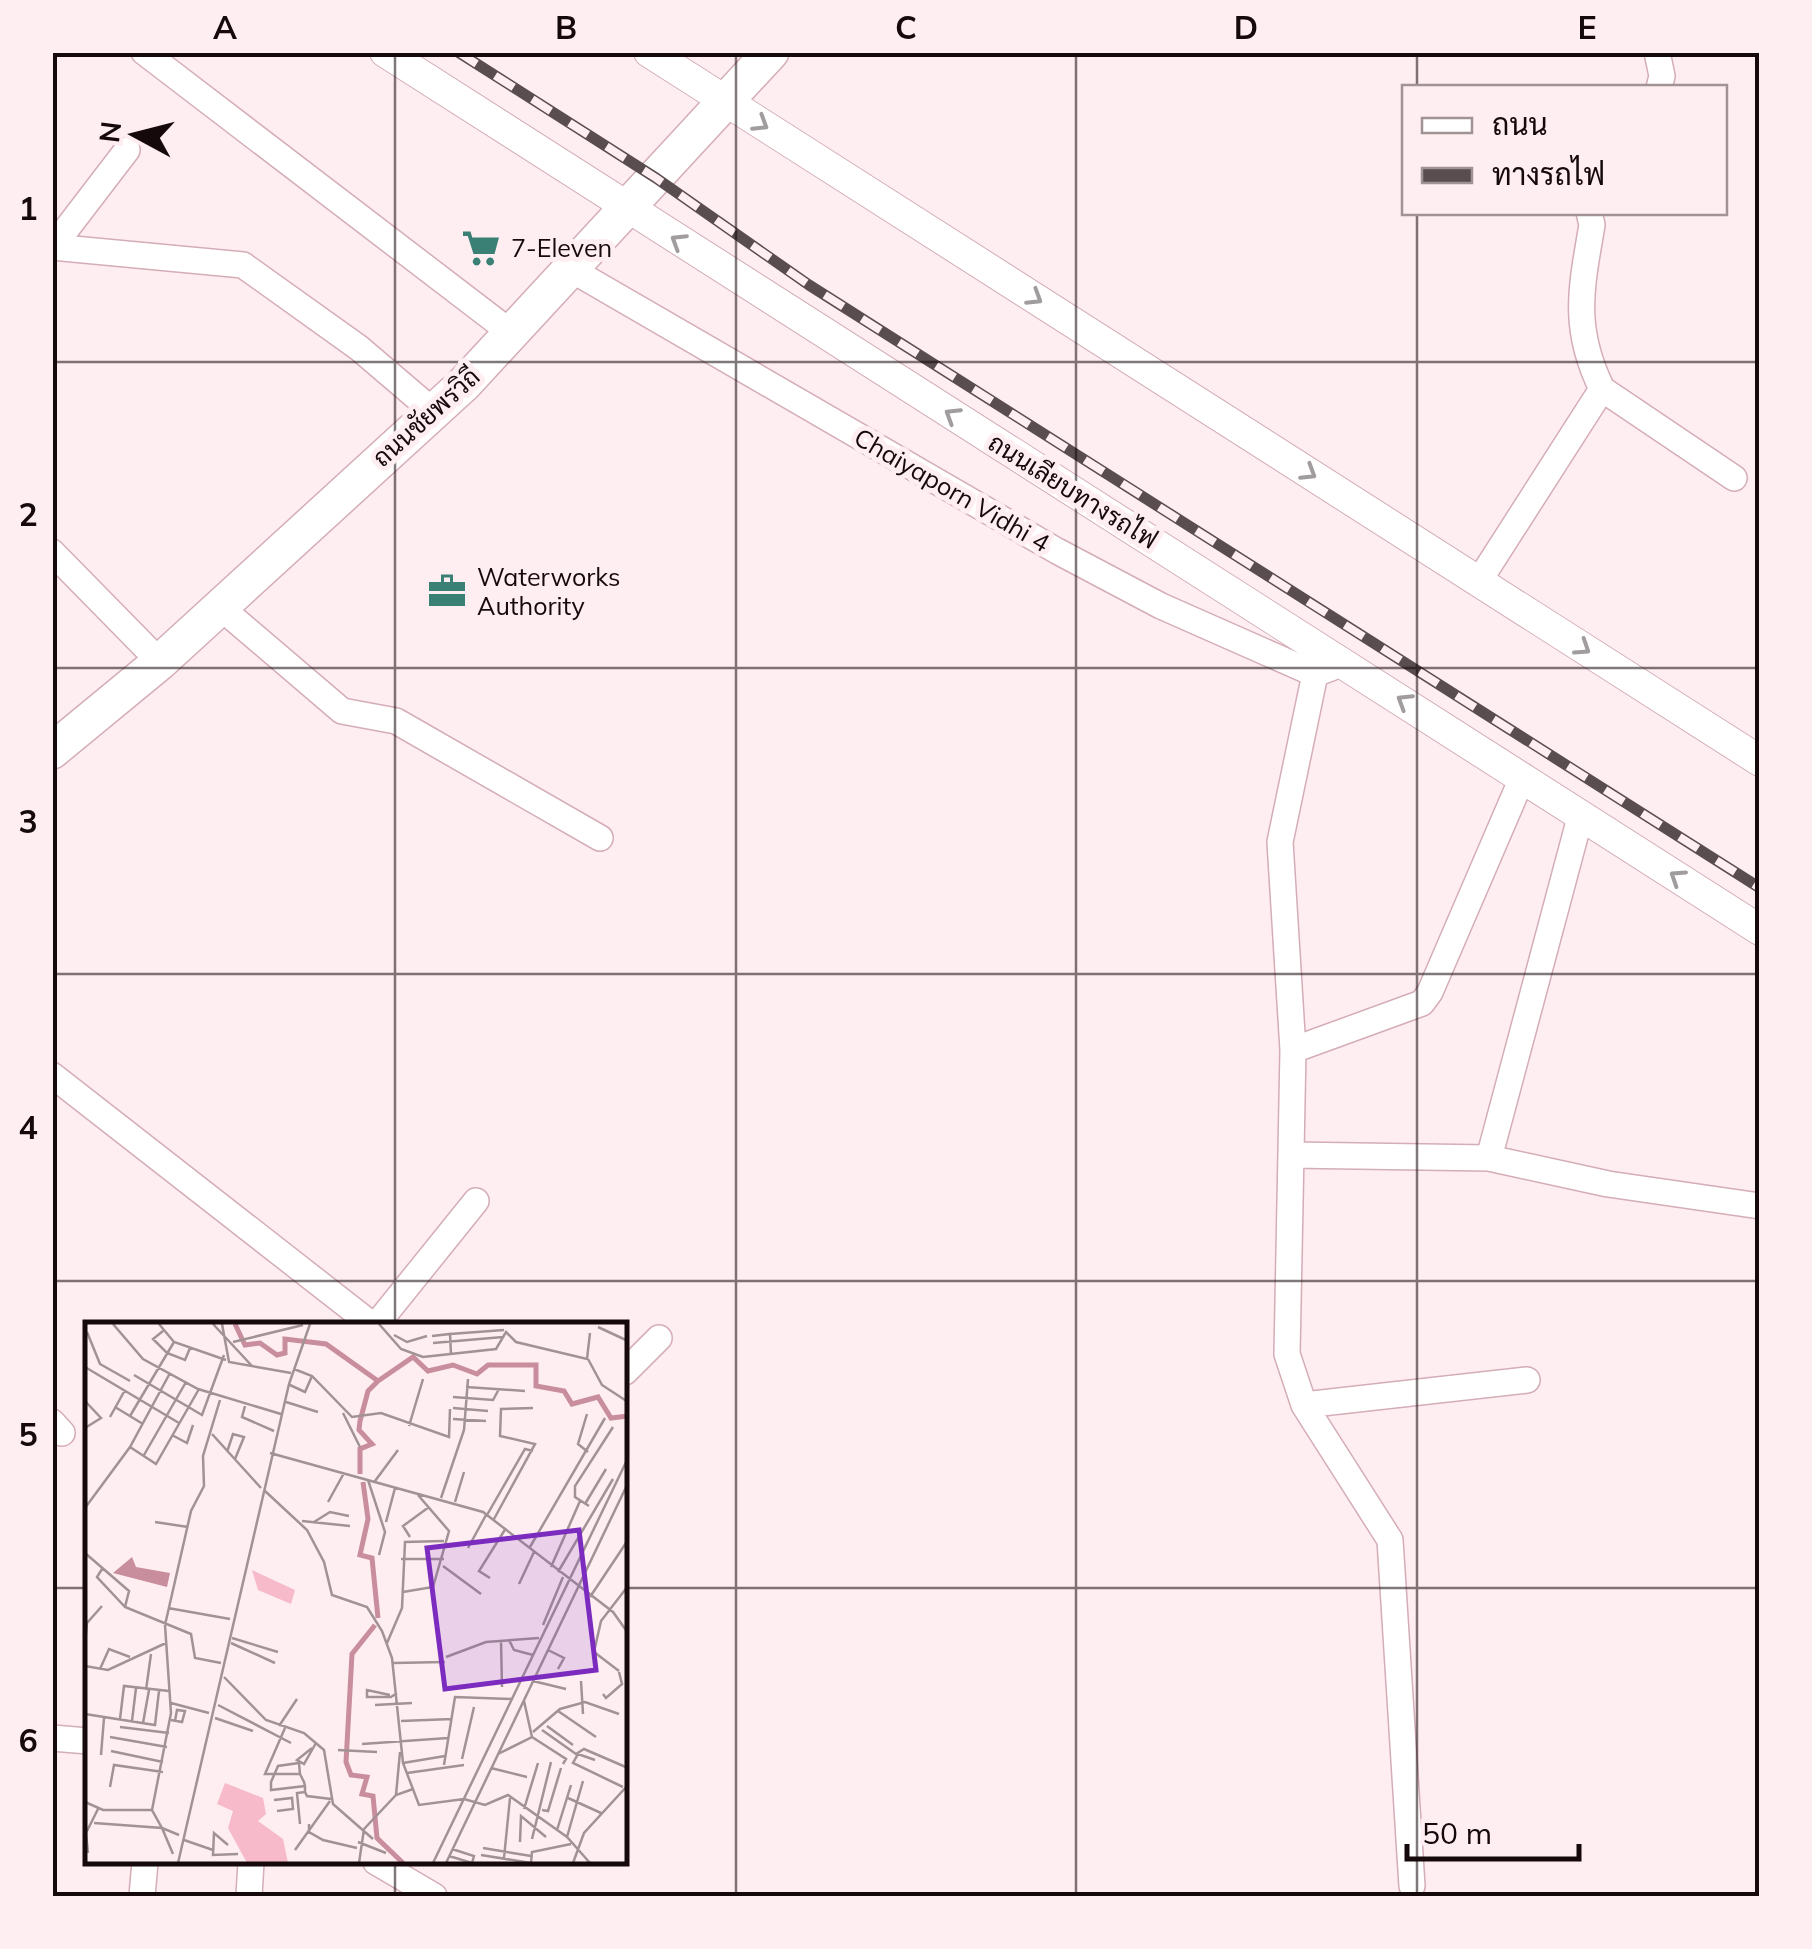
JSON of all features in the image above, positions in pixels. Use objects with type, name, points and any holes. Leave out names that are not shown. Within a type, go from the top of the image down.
[{"type":"main road","name":"ถนนชัยพรวิถี","points":[[52,751],[160,662],[434,412],[514,334],[771,52]]},
{"type":"street","points":[[144,52],[514,334]]},
{"type":"street","name":"ถนนเลียบทางรถไฟ","points":[[385,52],[1760,930]]},
{"type":"street","points":[[649,52],[1760,760]]},
{"type":"street","points":[[1657,52],[1660,85]]},
{"type":"street","points":[[53,247],[128,150]]},
{"type":"street","points":[[1590,215],[1592,225],[1578,306],[1590,364],[1602,389],[1734,478]]},
{"type":"street","points":[[53,247],[243,265],[359,348],[434,412]]},
{"type":"street","name":"Chaiyaporn Vidhi 4","points":[[572,270],[1056,551],[1176,614],[1315,674]]},
{"type":"street","points":[[1479,581],[1602,389]]},
{"type":"street","points":[[52,552],[160,662]]},
{"type":"street","points":[[220,606],[342,710],[396,722],[600,838]]},
{"type":"street","points":[[1345,664],[1315,674],[1280,842],[1293,1050],[1287,1354],[1304,1405],[1390,1540],[1412,1886]]},
{"type":"street","points":[[1293,1050],[1422,1003],[1523,776]]},
{"type":"street","points":[[1489,1158],[1581,814]]},
{"type":"street","points":[[52,1076],[371,1322]]},
{"type":"street","points":[[1291,1155],[1489,1158],[1608,1184],[1760,1206]]},
{"type":"street","points":[[376,1322],[476,1201]]},
{"type":"street","points":[[628,1369],[659,1338]]},
{"type":"street","points":[[1304,1405],[1527,1380]]},
{"type":"street","points":[[52,1738],[85,1741]]},
{"type":"street","points":[[142,1896],[145,1864]]},
{"type":"street","points":[[248,1896],[251,1864]]},
{"type":"street","points":[[379,1864],[434,1896]]},
{"type":"railway","points":[[458,52],[656,178],[809,285],[1760,888]]},
{"type":"place","name":"7-Eleven","points":[[481,248]]},
{"type":"place","name":"Waterworks Authority","points":[[447,591]]}]
